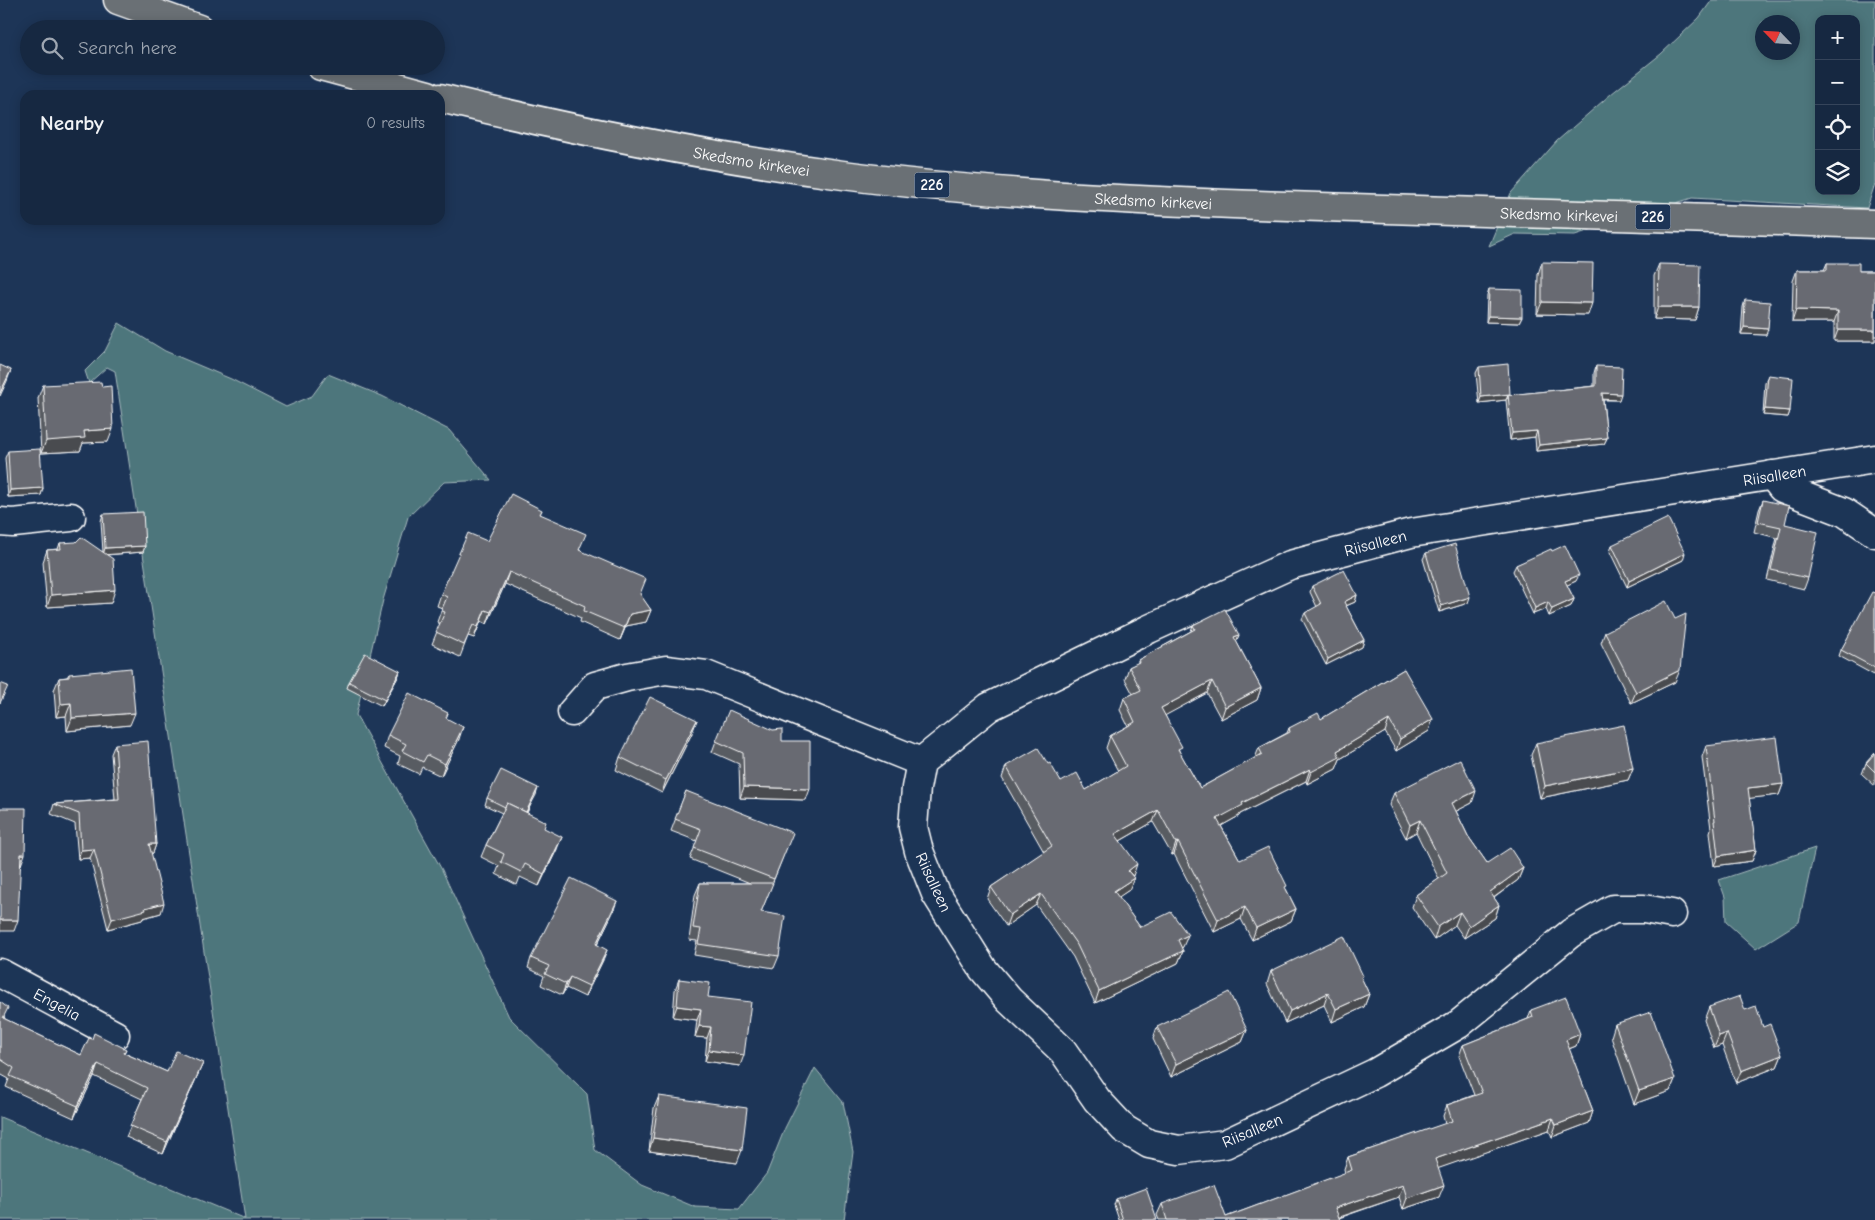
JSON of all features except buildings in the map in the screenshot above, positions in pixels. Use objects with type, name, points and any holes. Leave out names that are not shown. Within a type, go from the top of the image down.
[{"type":"highway","points":[[118,0],[174,20]]},
{"type":"highway","points":[[354,75],[410,90]]},
{"type":"highway","name":"Skedsmo kirkevei","points":[[445,99],[580,130],[705,154],[844,175],[961,188],[1155,201],[1248,205],[1875,224]]},
{"type":"street","name":"Riisalleen","points":[[1672,914],[1644,909],[1613,909],[1571,933],[1459,1024],[1375,1073],[1224,1144],[1179,1150],[1149,1144],[1124,1129],[1097,1100],[1063,1051],[1009,1000],[983,969],[936,894],[919,851],[913,827],[916,788],[921,762],[989,707],[1149,629],[1290,565],[1411,533],[1875,459]]},
{"type":"street","points":[[1772,475],[1782,488],[1844,512],[1875,533]]},
{"type":"street","points":[[0,522],[13,523],[71,517]]},
{"type":"street","points":[[572,712],[595,686],[627,677],[666,670],[706,675],[921,762]]},
{"type":"street","name":"Engelia","points":[[0,973],[115,1035]]},
{"type":"green space","points":[[1712,0],[1875,0],[1875,184],[1867,208],[1692,198],[1575,235],[1515,234],[1489,246],[1511,193],[1557,141],[1661,54],[1699,18]]},
{"type":"green space","points":[[119,323],[165,351],[231,379],[286,407],[312,396],[328,374],[382,396],[449,430],[491,480],[444,482],[408,517],[383,600],[356,715],[442,870],[509,1017],[587,1094],[595,1150],[642,1185],[695,1207],[739,1209],[767,1173],[785,1128],[815,1068],[843,1102],[853,1152],[844,1220],[0,1220],[0,1117],[245,1219],[115,371],[107,367],[89,383],[85,371],[105,351]]},
{"type":"green space","points":[[1815,848],[1799,922],[1756,949],[1726,922],[1725,897],[1719,880]]}]
